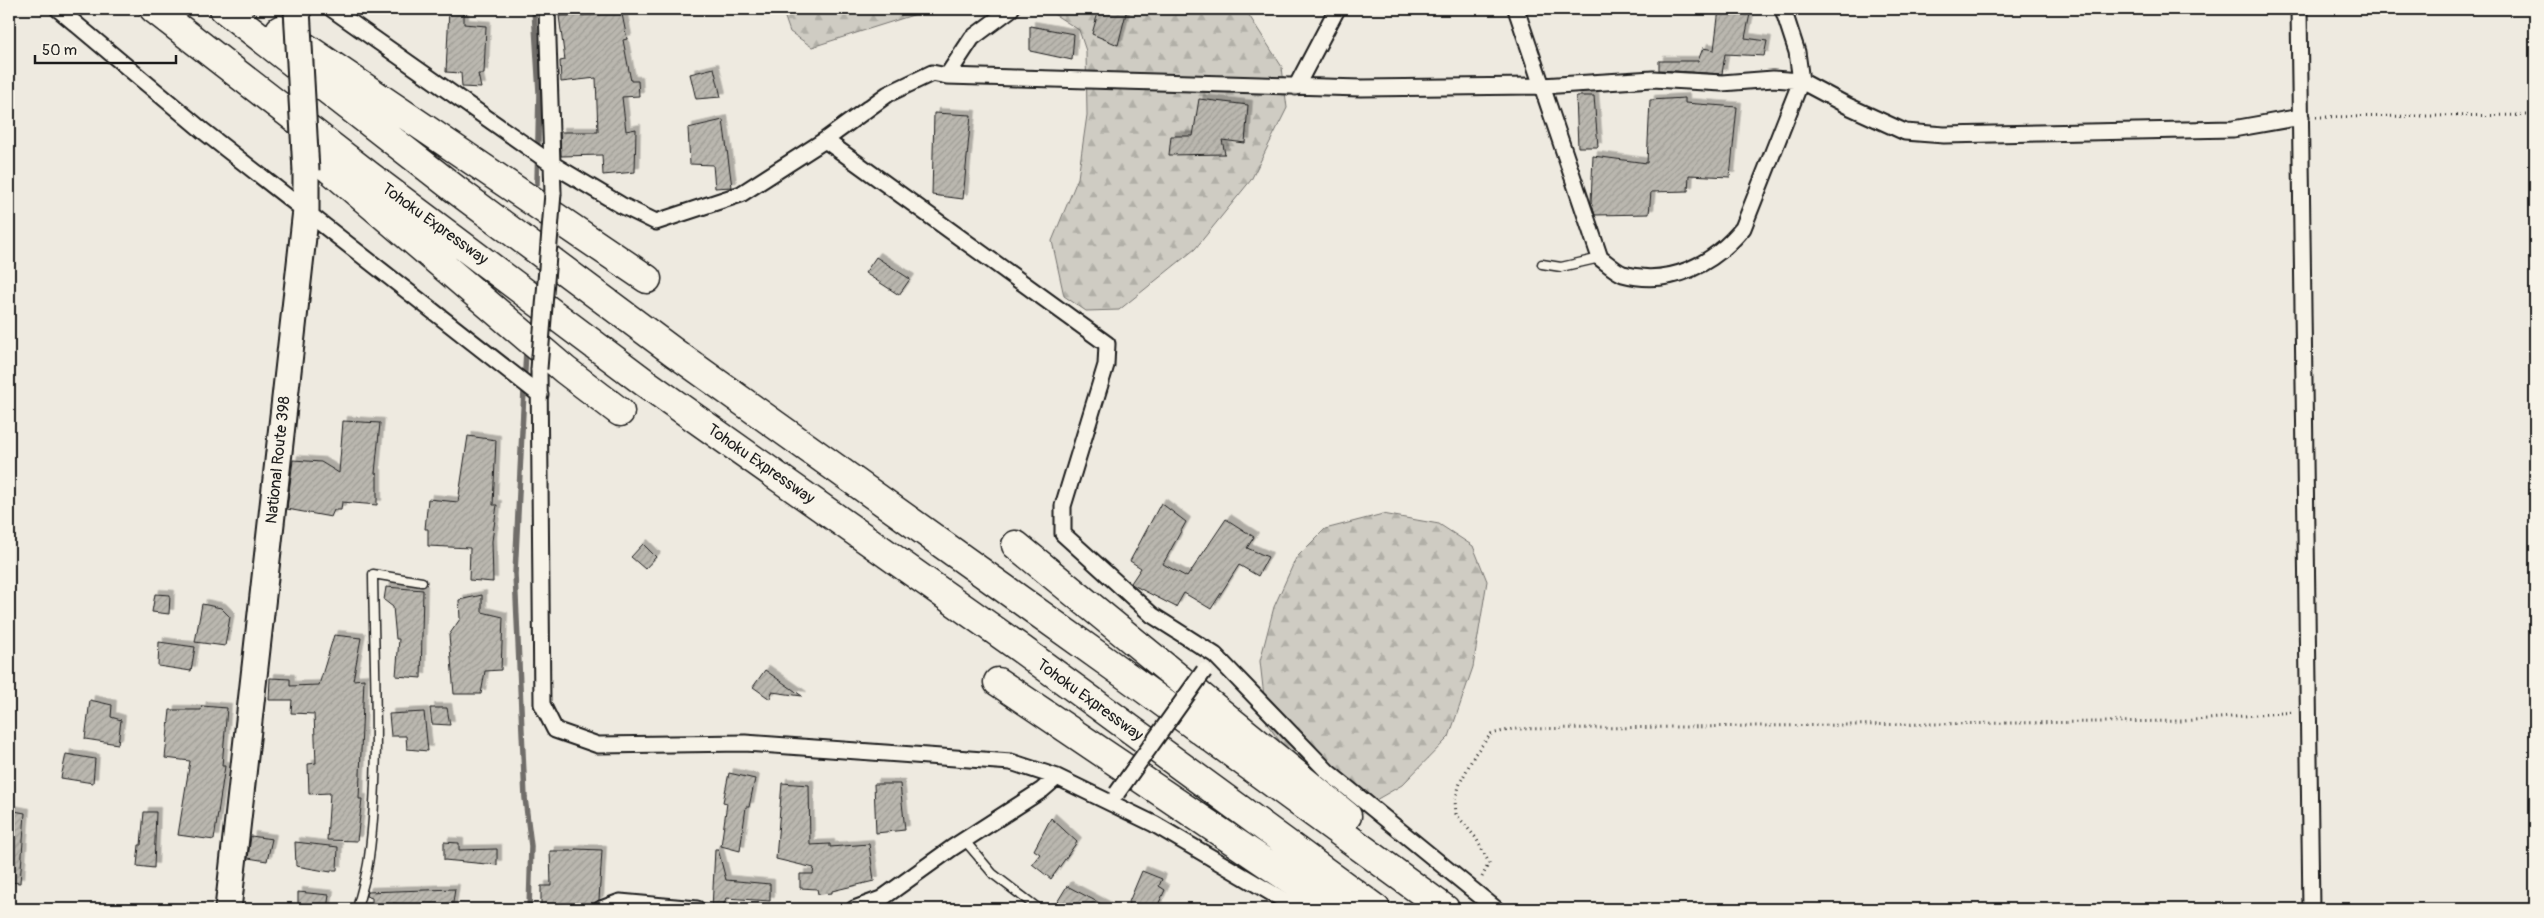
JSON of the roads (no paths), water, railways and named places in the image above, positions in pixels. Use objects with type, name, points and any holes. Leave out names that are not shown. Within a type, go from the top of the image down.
[{"type":"highway","points":[[153,9],[240,92],[566,370],[620,412]]},
{"type":"highway","name":"Tohoku Expressway","points":[[153,9],[371,177],[644,382],[1017,646],[1376,909]]},
{"type":"highway","points":[[224,9],[455,188],[675,353],[1128,677],[1445,909]]},
{"type":"highway","points":[[248,9],[561,218],[647,278]]},
{"type":"highway","name":"National Route 398","points":[[228,909],[306,210],[306,171],[297,9]]},
{"type":"highway","points":[[1016,545],[1354,822],[1464,901]]},
{"type":"highway","points":[[998,682],[1334,909]]},
{"type":"street","points":[[58,9],[202,130],[540,395]]},
{"type":"street","points":[[332,9],[549,162],[621,205],[656,222],[741,194],[824,140],[888,94],[932,73],[947,76],[1195,82],[1296,87],[1542,86],[1653,79],[1722,83],[1773,79],[1801,81],[1848,106],[1905,132],[1934,134],[2233,128],[2301,117]]},
{"type":"street","points":[[547,9],[549,162],[553,192],[539,369],[542,704],[555,730],[598,745],[745,743],[964,757],[1010,762],[1113,798],[1299,909]]},
{"type":"street","points":[[947,76],[972,38],[1011,9]]},
{"type":"street","points":[[1296,87],[1337,9]]},
{"type":"street","points":[[1516,9],[1600,258],[1621,273],[1649,278],[1685,272],[1709,261],[1730,245],[1743,228],[1801,81],[1797,52],[1783,9]]},
{"type":"street","points":[[2299,9],[2312,909]]},
{"type":"street","points":[[824,140],[1107,344],[1106,365],[1063,506],[1064,534],[1152,614],[1215,655],[1328,772],[1464,901],[1496,909]]},
{"type":"street","points":[[1113,798],[1215,655]]},
{"type":"street","points":[[854,909],[881,899],[952,848],[1042,790],[1057,777]]},
{"type":"street","points":[[601,909],[620,902],[697,909]]},
{"type":"lane","points":[[1542,264],[1561,267],[1600,258]]},
{"type":"lane","points":[[357,909],[369,858],[372,819],[375,748],[373,574],[422,582]]},
{"type":"lane","points":[[965,841],[993,874],[1039,909]]},
{"type":"waterway","points":[[534,9],[539,92],[537,184]]},
{"type":"waterway","points":[[526,350],[515,574],[525,798],[531,846],[529,909]]}]
